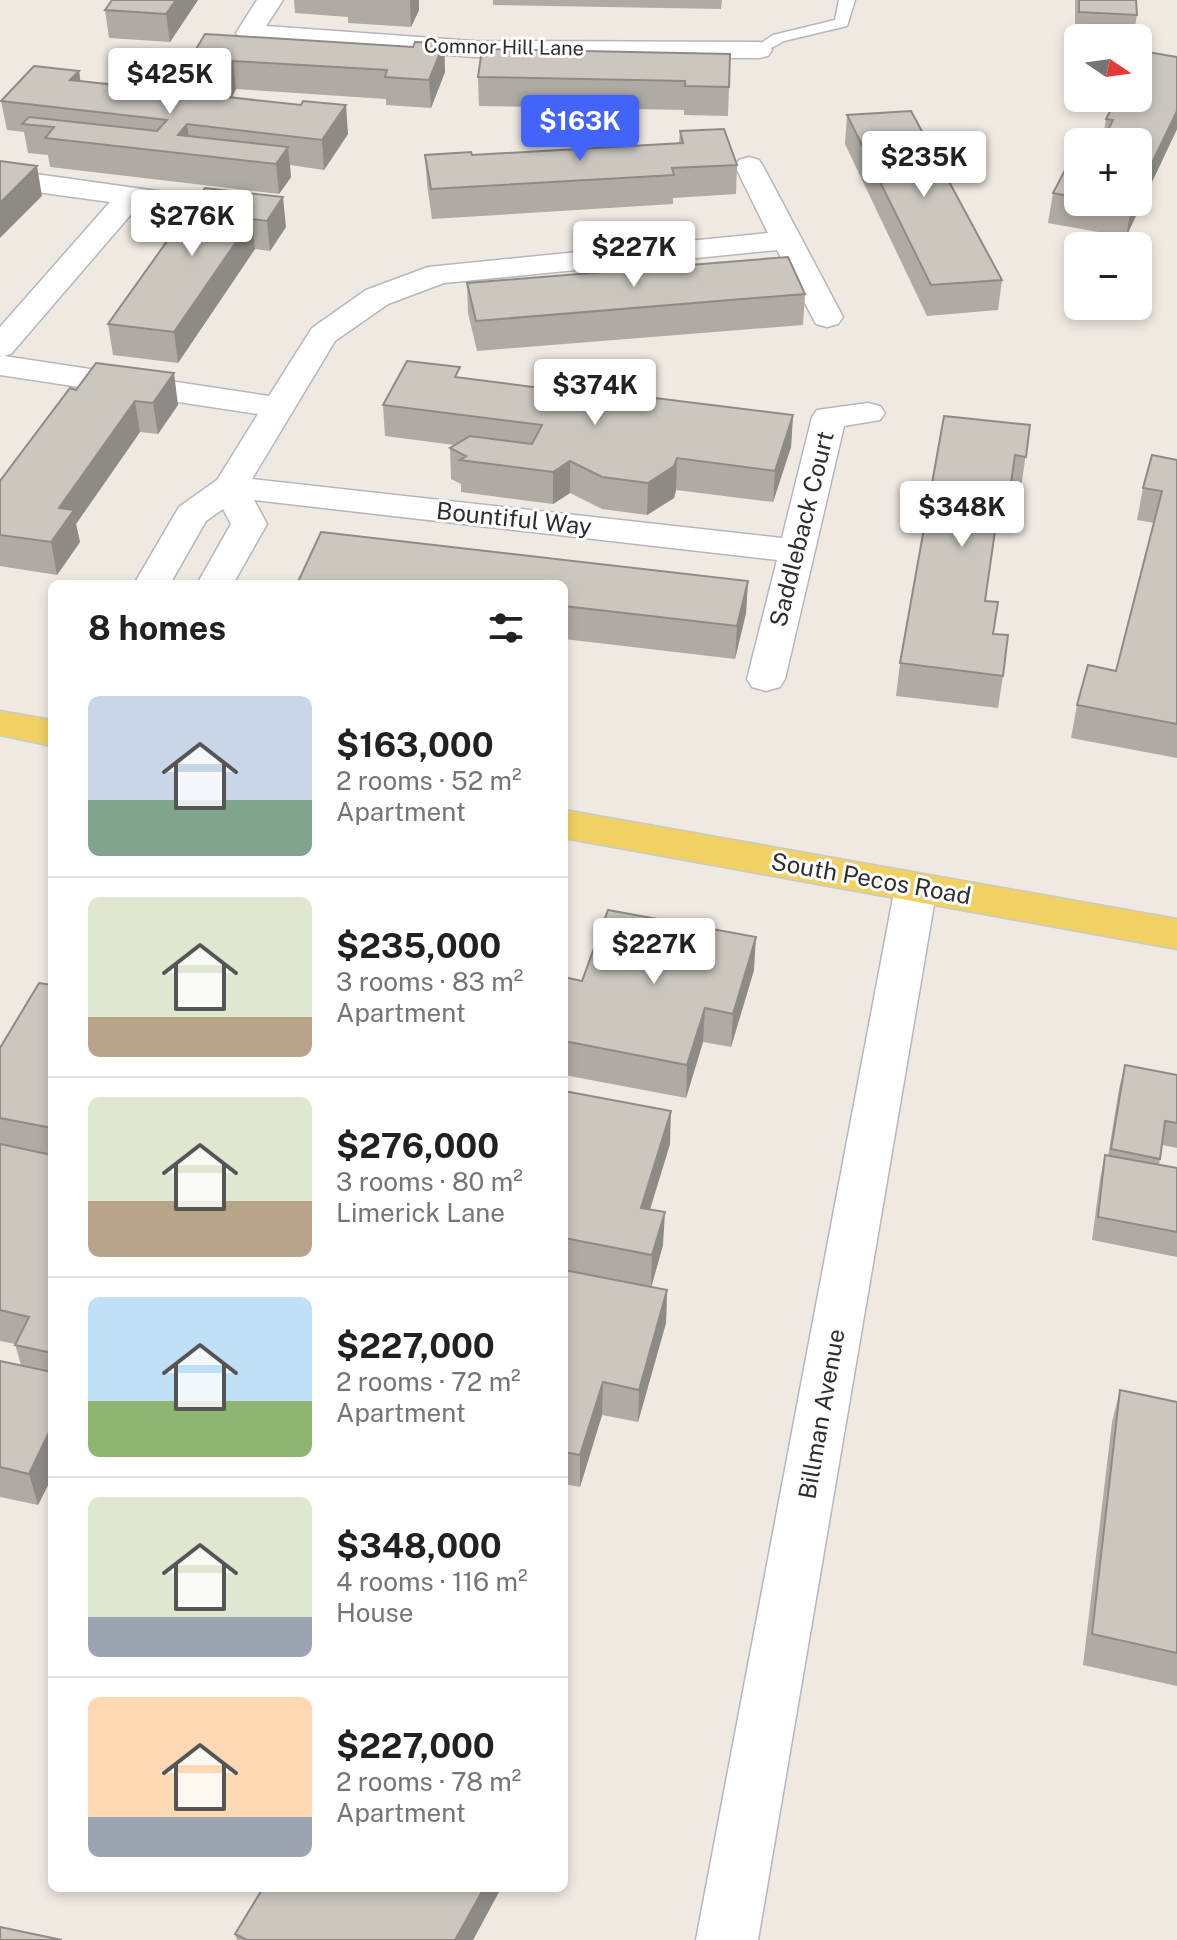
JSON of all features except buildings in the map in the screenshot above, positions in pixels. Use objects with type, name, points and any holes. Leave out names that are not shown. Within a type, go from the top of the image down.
[{"type":"main road","points":[[0,723],[48,732]]},
{"type":"main road","name":"South Pecos Road","points":[[568,825],[1177,934]]},
{"type":"street","name":"Comnor Hill Lane","points":[[270,0],[249,33],[474,49],[759,50]]},
{"type":"street","points":[[749,166],[827,317]]},
{"type":"street","points":[[0,178],[283,217]]},
{"type":"street","points":[[0,347],[131,196]]},
{"type":"street","points":[[154,580],[192,515],[230,487],[323,335],[377,297],[439,274],[787,240]]},
{"type":"street","points":[[0,365],[278,407]]},
{"type":"street","name":"Saddleback Court","points":[[766,679],[829,417],[868,413]]},
{"type":"street","points":[[217,580],[249,524],[230,487]]},
{"type":"street","name":"Bountiful Way","points":[[230,487],[797,551]]},
{"type":"street","name":"Billman Avenue","points":[[727,1940],[916,887]]},
{"type":"lane","points":[[759,50],[779,38],[842,23],[847,0]]}]
